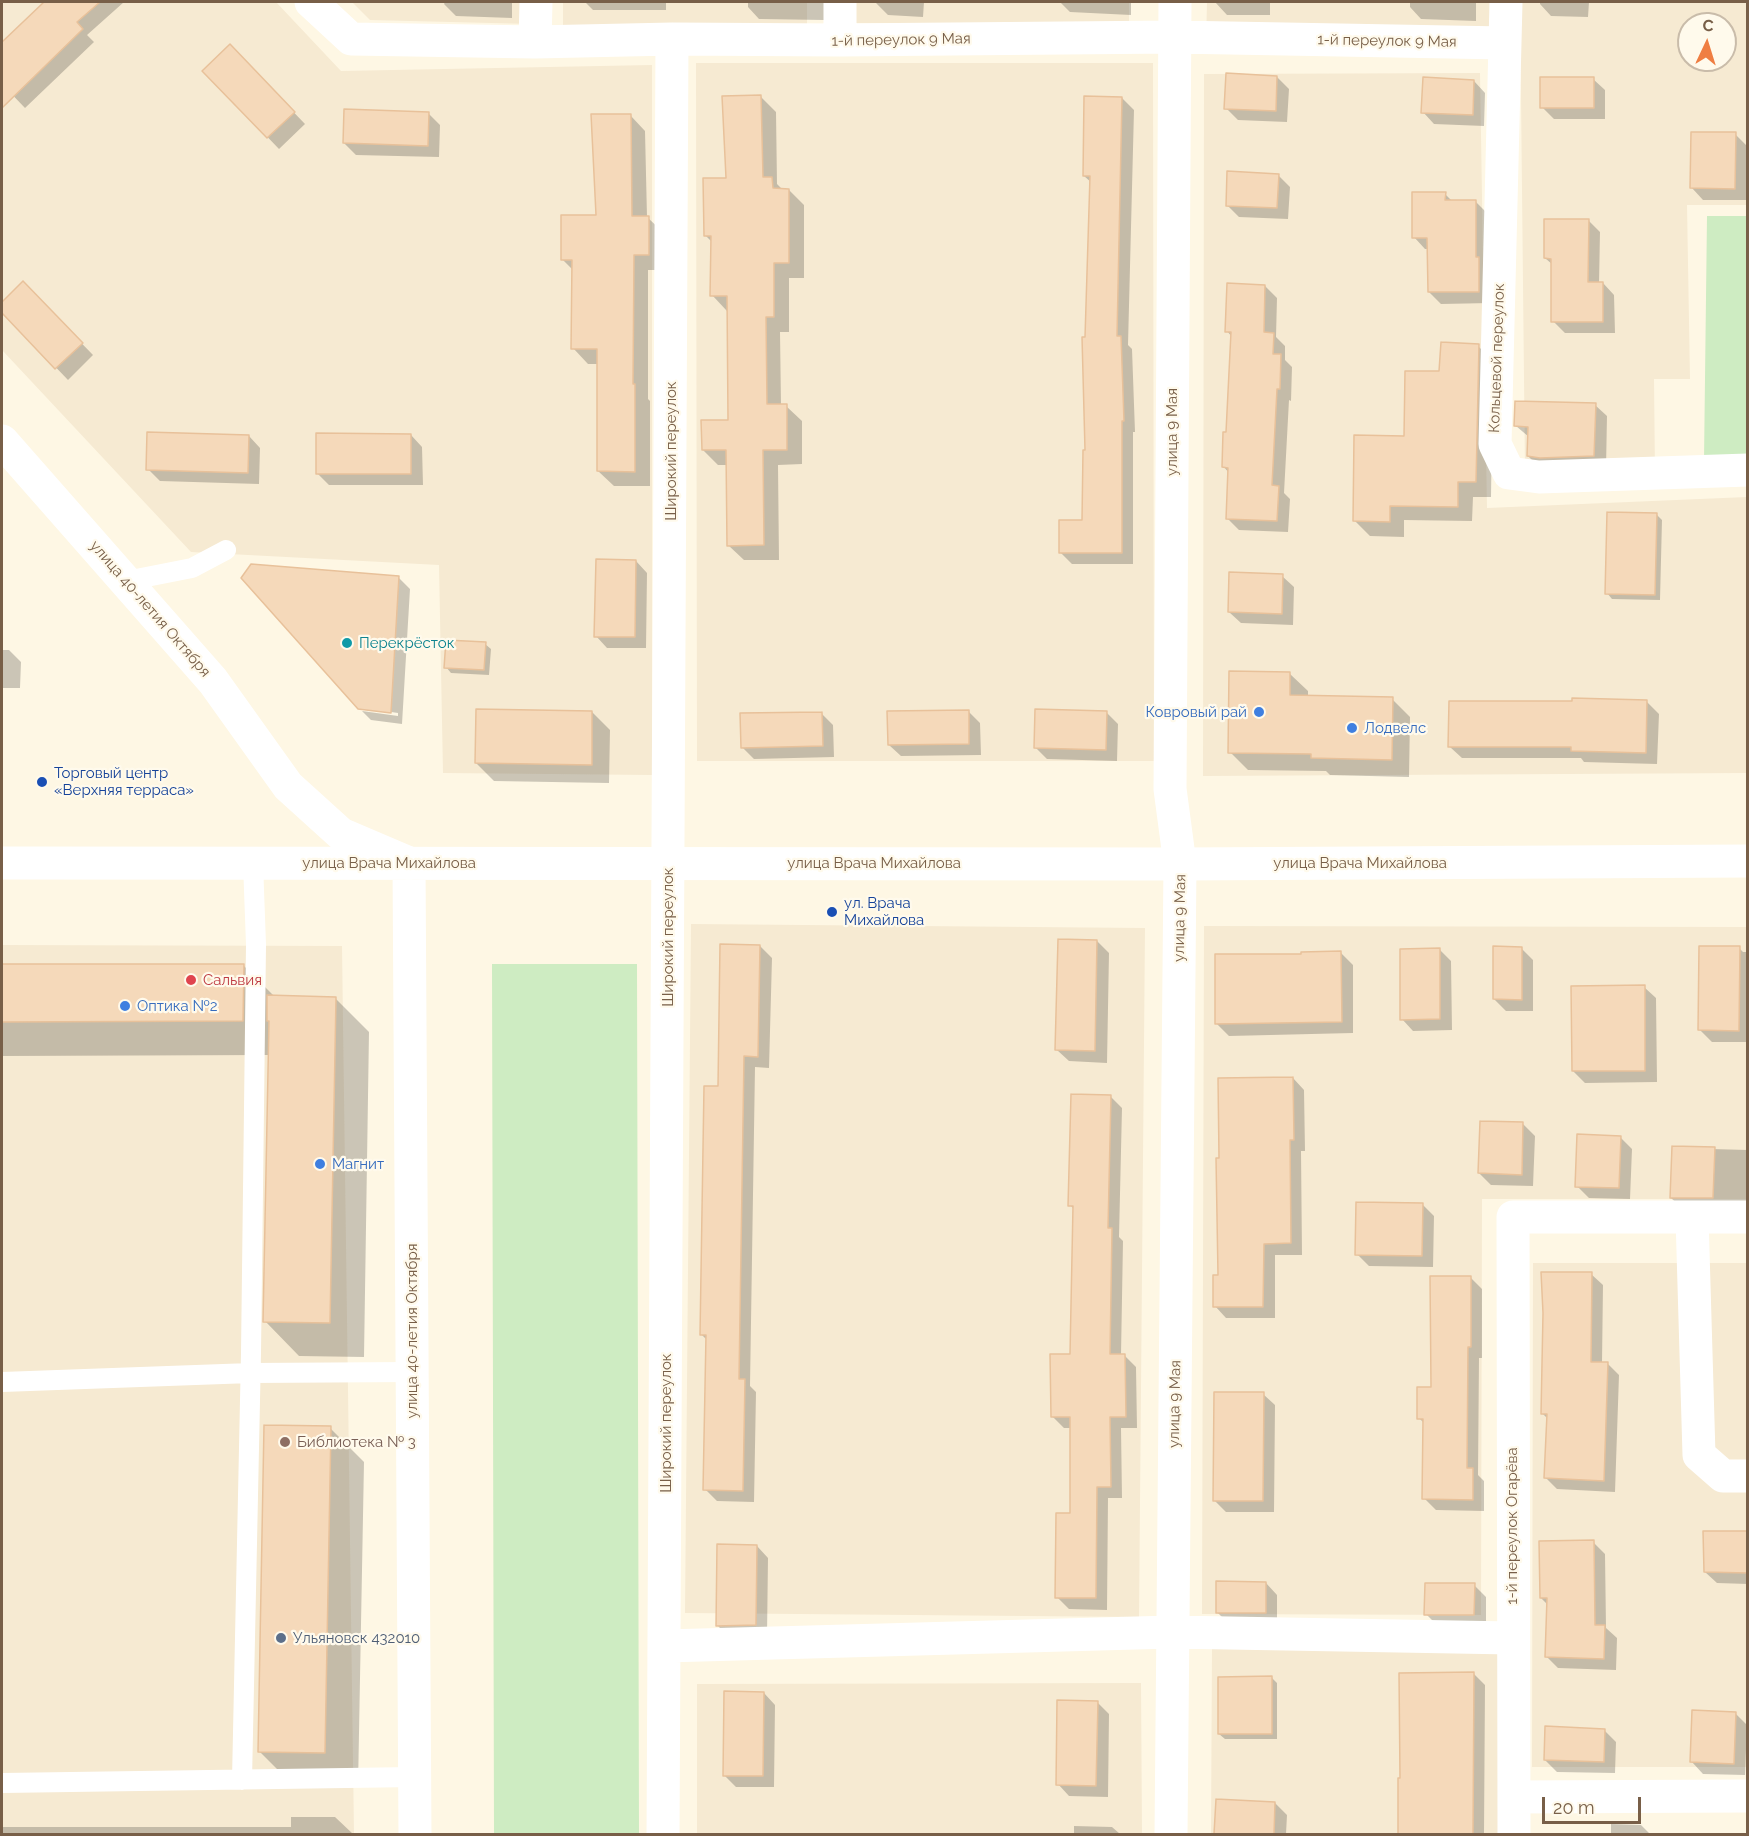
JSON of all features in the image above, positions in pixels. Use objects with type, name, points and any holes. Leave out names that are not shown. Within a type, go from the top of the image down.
[{"type":"street","name":"1-й переулок 9 Мая","points":[[311,2],[351,39],[535,42],[672,39],[1175,37],[1506,43]]},
{"type":"street","points":[[535,42],[536,2]]},
{"type":"street","points":[[840,2],[840,40]]},
{"type":"street","name":"улица 9 Мая","points":[[1171,1834],[1180,864],[1170,789],[1175,2]]},
{"type":"street","name":"Кольцевой переулок","points":[[1506,2],[1495,444],[1509,473],[1539,477],[1748,470]]},
{"type":"street","name":"Широкий переулок","points":[[663,1834],[672,39]]},
{"type":"street","name":"улица 40-летия Октября","points":[[2,441],[213,681],[288,786],[341,834],[409,863],[415,1834]]},
{"type":"street","name":"улица Врача Михайлова","points":[[2,863],[1180,864],[1748,861]]},
{"type":"street","name":"1-й переулок Огарёва","points":[[1514,1834],[1513,1217],[1692,1217]]},
{"type":"street","points":[[1748,1217],[1692,1217],[1699,1455],[1723,1476],[1748,1476]]},
{"type":"street","points":[[664,1646],[1172,1632],[1512,1638]]},
{"type":"street","points":[[1514,1797],[1748,1796]]},
{"type":"lane","points":[[126,581],[192,568],[226,550]]},
{"type":"lane","points":[[242,1780],[251,1373],[256,945],[253,862]]},
{"type":"lane","points":[[2,1382],[251,1373],[412,1372]]},
{"type":"lane","points":[[2,1783],[415,1777]]},
{"type":"shaded area","points":[[2,2],[276,2],[341,71],[652,65],[652,775],[443,773],[439,565],[191,552],[2,350]]},
{"type":"shaded area","points":[[352,2],[532,2],[532,24],[370,20]]},
{"type":"shaded area","points":[[563,2],[807,2],[807,29],[563,30]]},
{"type":"shaded area","points":[[847,2],[1129,2],[1129,23],[848,23]]},
{"type":"shaded area","points":[[1207,2],[1490,2],[1490,48],[1206,46]]},
{"type":"shaded area","points":[[1520,2],[1747,2],[1747,205],[1687,205],[1690,379],[1654,379],[1655,474],[1525,472]]},
{"type":"shaded area","points":[[696,63],[1153,63],[1154,761],[697,761]]},
{"type":"shaded area","points":[[1480,73],[1487,508],[1747,497],[1747,773],[1203,776],[1204,74]]},
{"type":"shaded area","points":[[691,924],[1145,928],[1139,1617],[685,1613]]},
{"type":"shaded area","points":[[1204,926],[1747,927],[1747,1199],[1482,1199],[1481,1615],[1202,1614]]},
{"type":"shaded area","points":[[2,945],[342,946],[354,1834],[2,1834]]},
{"type":"shaded area","points":[[1533,1263],[1747,1263],[1747,1767],[1532,1767]]},
{"type":"shaded area","points":[[1212,1646],[1498,1648],[1498,1834],[1211,1834]]},
{"type":"shaded area","points":[[1141,1683],[1142,1834],[697,1834],[697,1684]]},
{"type":"green space","points":[[1707,216],[1747,216],[1747,460],[1704,460]]},
{"type":"green space","points":[[492,964],[637,964],[639,1834],[494,1834]]},
{"type":"building","points":[[44,2],[100,2],[77,22],[83,29],[2,108],[2,42]]},
{"type":"building","points":[[230,44],[295,112],[267,138],[202,71]]},
{"type":"building","points":[[1226,73],[1277,76],[1276,111],[1224,109]]},
{"type":"building","points":[[1423,77],[1474,80],[1473,115],[1421,113]]},
{"type":"building","points":[[1540,77],[1594,77],[1594,108],[1540,108]]},
{"type":"building","points":[[761,95],[763,177],[772,177],[773,188],[789,189],[789,263],[774,263],[774,317],[766,317],[767,404],[787,404],[787,450],[763,450],[764,545],[727,546],[726,450],[702,450],[701,420],[728,420],[727,296],[710,296],[711,236],[704,236],[703,178],[726,178],[722,96]]},
{"type":"building","points":[[1084,96],[1122,97],[1117,336],[1121,336],[1124,421],[1122,421],[1122,553],[1059,553],[1059,520],[1082,520],[1083,450],[1085,450],[1082,337],[1085,337],[1090,176],[1083,176]]},
{"type":"building","points":[[344,109],[429,112],[428,146],[343,143]]},
{"type":"building","points":[[591,114],[631,114],[632,216],[649,216],[649,255],[634,255],[635,472],[597,471],[597,349],[571,349],[572,260],[561,260],[561,215],[596,215]]},
{"type":"building","points":[[1691,132],[1736,132],[1735,189],[1690,188]]},
{"type":"building","points":[[1227,171],[1279,174],[1277,208],[1226,206]]},
{"type":"building","points":[[1412,192],[1446,192],[1445,200],[1476,200],[1476,257],[1479,257],[1479,292],[1428,292],[1427,238],[1412,238]]},
{"type":"building","points":[[1544,219],[1589,219],[1588,282],[1603,282],[1603,322],[1551,322],[1551,259],[1544,258]]},
{"type":"building","points":[[23,281],[83,343],[55,369],[2,313],[2,302]]},
{"type":"building","points":[[1227,283],[1265,285],[1264,332],[1274,333],[1273,354],[1281,354],[1272,485],[1279,486],[1277,521],[1226,519],[1228,468],[1222,467],[1231,332],[1225,332]]},
{"type":"building","points":[[1441,342],[1479,344],[1476,482],[1458,482],[1458,507],[1390,506],[1390,522],[1353,521],[1354,435],[1404,436],[1405,371],[1439,371]]},
{"type":"building","points":[[1515,401],[1596,403],[1594,456],[1540,458],[1527,456],[1528,427],[1514,426]]},
{"type":"building","points":[[147,432],[249,435],[248,473],[146,470]]},
{"type":"building","points":[[316,433],[411,434],[411,474],[316,474]]},
{"type":"building","points":[[1607,512],[1657,513],[1655,595],[1605,594]]},
{"type":"building","points":[[596,559],[636,560],[635,637],[594,637]]},
{"type":"building","name":"Перекрёсток","points":[[251,564],[399,576],[391,713],[358,709],[241,578]]},
{"type":"building","points":[[1229,572],[1283,574],[1282,614],[1228,612]]},
{"type":"building","points":[[446,640],[486,642],[484,670],[444,668]]},
{"type":"building","points":[[1229,671],[1290,672],[1290,695],[1393,697],[1392,760],[1311,758],[1311,754],[1228,753]]},
{"type":"building","points":[[1572,698],[1647,700],[1646,753],[1571,751],[1571,747],[1448,747],[1449,701],[1572,701]]},
{"type":"building","points":[[476,709],[592,711],[592,765],[475,763]]},
{"type":"building","points":[[1035,709],[1107,711],[1106,750],[1034,748]]},
{"type":"building","points":[[969,710],[969,744],[888,745],[887,711]]},
{"type":"building","points":[[822,712],[823,746],[741,748],[740,713]]},
{"type":"building","points":[[1058,939],[1097,940],[1095,1051],[1055,1050]]},
{"type":"building","points":[[720,944],[760,945],[758,1057],[744,1056],[739,1379],[745,1379],[743,1491],[703,1490],[706,1335],[700,1335],[704,1086],[718,1086]]},
{"type":"building","points":[[1493,946],[1522,947],[1522,1000],[1493,999]]},
{"type":"building","points":[[1699,946],[1740,946],[1739,1031],[1698,1030]]},
{"type":"building","points":[[1440,948],[1440,1019],[1400,1020],[1400,949]]},
{"type":"building","points":[[1341,951],[1342,1022],[1215,1024],[1215,954],[1301,954],[1301,952]]},
{"type":"building","points":[[2,964],[244,964],[243,1021],[2,1022]]},
{"type":"building","points":[[1645,985],[1645,1071],[1572,1071],[1571,986]]},
{"type":"building","points":[[267,995],[336,997],[330,1323],[263,1322],[269,1021],[267,1021]]},
{"type":"building","points":[[1293,1077],[1294,1140],[1290,1140],[1291,1243],[1264,1244],[1263,1307],[1213,1307],[1213,1275],[1218,1275],[1216,1158],[1219,1158],[1218,1078]]},
{"type":"building","points":[[1071,1094],[1111,1095],[1108,1228],[1112,1228],[1110,1354],[1125,1354],[1126,1417],[1110,1417],[1111,1487],[1097,1487],[1096,1598],[1055,1598],[1056,1513],[1070,1513],[1070,1417],[1051,1417],[1050,1354],[1070,1354],[1073,1206],[1068,1206]]},
{"type":"building","points":[[1480,1121],[1523,1122],[1522,1175],[1478,1173]]},
{"type":"building","points":[[1577,1134],[1621,1136],[1619,1188],[1575,1187]]},
{"type":"building","points":[[1672,1146],[1715,1147],[1713,1198],[1670,1198]]},
{"type":"building","points":[[1356,1202],[1423,1203],[1422,1256],[1355,1255]]},
{"type":"building","points":[[1541,1272],[1592,1272],[1591,1362],[1608,1362],[1604,1481],[1544,1478],[1547,1414],[1541,1414],[1543,1313]]},
{"type":"building","points":[[1430,1276],[1471,1276],[1467,1468],[1473,1468],[1473,1500],[1422,1499],[1423,1419],[1417,1419],[1417,1387],[1431,1387]]},
{"type":"building","points":[[1214,1392],[1264,1392],[1263,1501],[1213,1501]]},
{"type":"building","points":[[264,1425],[331,1426],[325,1753],[258,1752]]},
{"type":"building","points":[[1703,1531],[1748,1531],[1748,1573],[1704,1572]]},
{"type":"building","points":[[1594,1540],[1595,1625],[1605,1625],[1604,1659],[1545,1657],[1547,1598],[1540,1598],[1539,1541]]},
{"type":"building","points":[[717,1544],[757,1545],[756,1625],[716,1626]]},
{"type":"building","points":[[1216,1581],[1266,1582],[1266,1613],[1216,1613]]},
{"type":"building","points":[[1425,1583],[1475,1583],[1474,1615],[1424,1615]]},
{"type":"building","points":[[1474,1672],[1473,1834],[1398,1834],[1399,1673]]},
{"type":"building","points":[[1272,1676],[1272,1734],[1218,1734],[1218,1677]]},
{"type":"building","points":[[724,1691],[764,1692],[763,1776],[723,1776]]},
{"type":"building","points":[[1057,1700],[1098,1701],[1096,1786],[1056,1785]]},
{"type":"building","points":[[1692,1710],[1736,1712],[1734,1764],[1690,1762]]},
{"type":"building","points":[[1545,1726],[1605,1729],[1604,1762],[1544,1760]]},
{"type":"building","points":[[1216,1799],[1275,1802],[1274,1834],[1214,1834]]},
{"type":"place","name":"Перекрёсток","points":[[347,643]]},
{"type":"place","name":"Ковровый рай","points":[[1259,712]]},
{"type":"place","name":"Лодвелс","points":[[1352,728]]},
{"type":"place","name":"Торговый центр «Верхняя терраса»","points":[[42,782]]},
{"type":"place","name":"ул. Врача Михайлова","points":[[832,912]]},
{"type":"place","name":"Сальвия","points":[[191,980]]},
{"type":"place","name":"Оптика №2","points":[[125,1006]]},
{"type":"place","name":"Магнит","points":[[320,1164]]},
{"type":"place","name":"Библиотека № 3","points":[[285,1442]]},
{"type":"place","name":"Ульяновск 432010","points":[[281,1638]]}]
